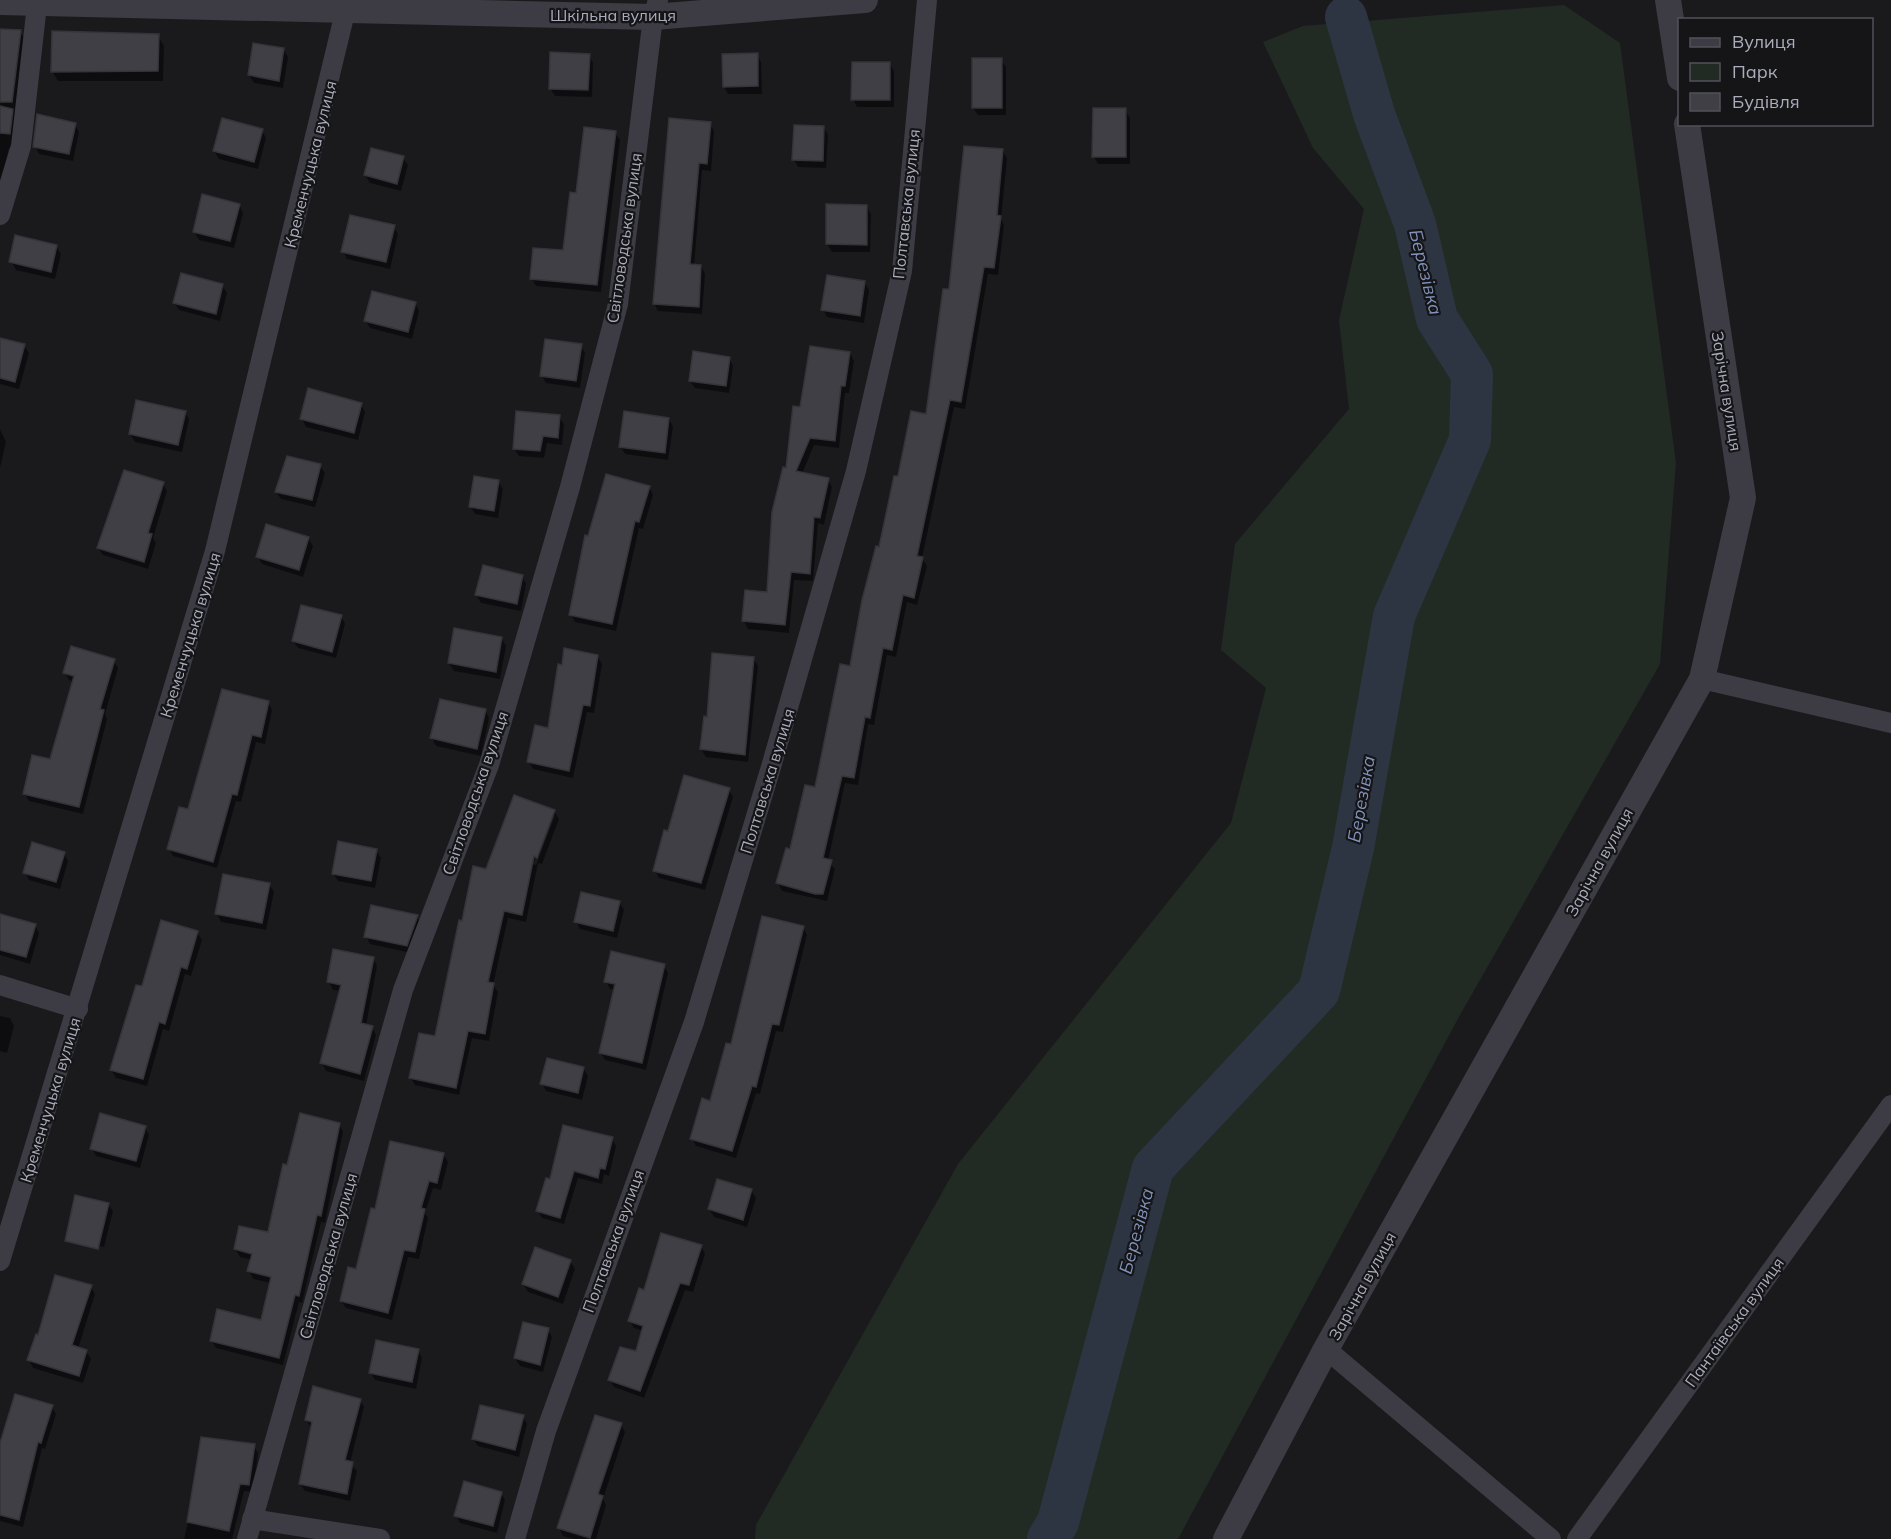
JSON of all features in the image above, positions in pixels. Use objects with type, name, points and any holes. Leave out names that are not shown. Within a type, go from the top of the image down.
[{"type":"street","name":"Шкільна вулиця","points":[[0,3],[655,9],[865,0]]},
{"type":"street","name":"Полтавська вулиця","points":[[515,1539],[546,1431],[694,1022],[771,767],[856,471],[902,271],[927,0]]},
{"type":"street","points":[[1668,0],[1678,65]]},
{"type":"street","points":[[0,214],[21,146],[37,5]]},
{"type":"street","name":"Кременчуцька вулиця","points":[[0,1261],[215,551],[348,5]]},
{"type":"street","name":"Світловодська вулиця","points":[[247,1539],[403,990],[489,765],[570,487],[618,304],[655,9]]},
{"type":"street","name":"Зарічна вулиця","points":[[1226,1539],[1326,1348],[1702,679],[1743,498],[1687,126]]},
{"type":"street","points":[[1702,679],[1891,723]]},
{"type":"street","points":[[0,985],[78,1009]]},
{"type":"street","name":"Пантаївська вулиця","points":[[1577,1539],[1891,1105]]},
{"type":"street","points":[[1326,1348],[1551,1539]]},
{"type":"street","points":[[252,1519],[380,1539]]},
{"type":"green space","points":[[1564,5],[1620,43],[1676,463],[1660,664],[1460,1015],[1178,1539],[755,1539],[756,1525],[958,1164],[1231,823],[1266,688],[1221,650],[1235,544],[1349,409],[1339,320],[1364,209],[1313,148],[1263,42],[1303,26]]},
{"type":"building","points":[[0,29],[21,30],[12,102],[0,102]]},
{"type":"building","points":[[52,31],[159,34],[158,71],[51,72]]},
{"type":"building","points":[[253,43],[284,48],[279,81],[248,75]]},
{"type":"building","points":[[550,52],[590,54],[588,90],[549,89]]},
{"type":"building","points":[[758,53],[758,86],[723,87],[722,54]]},
{"type":"building","points":[[972,58],[1002,58],[1002,108],[972,108]]},
{"type":"building","points":[[852,62],[890,62],[890,100],[851,100]]},
{"type":"building","points":[[0,106],[13,109],[10,134],[0,133]]},
{"type":"building","points":[[1093,108],[1126,108],[1126,157],[1092,157]]},
{"type":"building","points":[[37,114],[76,123],[69,154],[33,147]]},
{"type":"building","points":[[222,118],[263,129],[254,162],[213,151]]},
{"type":"building","points":[[669,118],[711,122],[707,164],[699,163],[690,264],[701,265],[699,307],[653,304]]},
{"type":"building","points":[[794,125],[824,126],[823,161],[792,160]]},
{"type":"building","points":[[584,127],[616,131],[597,285],[530,279],[533,248],[563,250],[570,192],[576,193]]},
{"type":"building","points":[[964,146],[1003,149],[997,215],[1001,216],[994,268],[984,267],[961,402],[950,400],[917,556],[923,557],[914,598],[903,595],[892,650],[883,648],[870,718],[865,717],[854,778],[842,776],[823,858],[832,860],[823,894],[815,894],[776,883],[786,848],[790,849],[805,785],[815,787],[840,664],[850,666],[862,600],[876,546],[879,547],[894,476],[898,476],[911,411],[926,414],[943,289],[949,289]]},
{"type":"building","points":[[371,148],[404,156],[397,184],[364,175]]},
{"type":"building","points":[[202,194],[240,204],[230,241],[193,232]]},
{"type":"building","points":[[826,204],[867,205],[867,245],[826,244]]},
{"type":"building","points":[[350,215],[395,225],[386,262],[341,252]]},
{"type":"building","points":[[15,235],[57,245],[51,272],[9,262]]},
{"type":"building","points":[[181,273],[223,284],[216,314],[173,303]]},
{"type":"building","points":[[827,275],[865,281],[860,316],[821,310]]},
{"type":"building","points":[[372,291],[416,302],[408,332],[364,321]]},
{"type":"building","points":[[0,338],[25,344],[15,382],[0,378]]},
{"type":"building","points":[[545,339],[582,344],[576,381],[540,376]]},
{"type":"building","points":[[810,346],[850,352],[845,386],[841,386],[835,441],[810,438],[796,471],[829,478],[820,518],[814,517],[810,574],[791,572],[785,625],[742,621],[745,590],[767,592],[772,512],[783,467],[786,468],[793,406],[800,407]]},
{"type":"building","points":[[693,351],[730,357],[726,386],[689,381]]},
{"type":"building","points":[[308,388],[362,403],[354,433],[300,419]]},
{"type":"building","points":[[136,400],[186,411],[178,445],[129,434]]},
{"type":"building","points":[[516,411],[560,415],[558,438],[543,436],[540,451],[513,449]]},
{"type":"building","points":[[624,411],[669,418],[665,453],[619,447]]},
{"type":"building","points":[[287,456],[321,464],[312,500],[275,492]]},
{"type":"building","points":[[124,470],[164,482],[148,533],[152,534],[144,562],[97,548]]},
{"type":"building","points":[[606,474],[650,486],[639,522],[635,521],[612,624],[569,615],[585,535],[588,536]]},
{"type":"building","points":[[474,476],[499,480],[494,511],[469,507]]},
{"type":"building","points":[[266,524],[309,537],[299,570],[256,557]]},
{"type":"building","points":[[483,565],[523,575],[517,604],[475,595]]},
{"type":"building","points":[[301,605],[342,615],[332,652],[292,641]]},
{"type":"building","points":[[454,628],[502,637],[496,672],[448,663]]},
{"type":"building","points":[[71,646],[115,659],[100,709],[104,710],[79,807],[23,794],[32,755],[50,759],[74,676],[63,673]]},
{"type":"building","points":[[564,648],[598,655],[590,706],[583,705],[569,771],[527,762],[535,725],[548,728],[558,664],[562,665]]},
{"type":"building","points":[[712,653],[754,657],[745,755],[700,749],[704,716],[707,717]]},
{"type":"building","points":[[222,689],[269,701],[261,737],[252,735],[237,795],[232,794],[213,862],[167,849],[179,807],[188,809]]},
{"type":"building","points":[[440,699],[486,709],[477,749],[430,738]]},
{"type":"building","points":[[684,775],[730,788],[701,883],[653,871],[664,830],[668,831]]},
{"type":"building","points":[[514,795],[555,810],[537,858],[534,856],[522,915],[504,911],[488,982],[494,983],[485,1034],[468,1031],[456,1088],[409,1078],[419,1033],[435,1036],[459,920],[462,921],[473,866],[486,869]]},
{"type":"building","points":[[338,841],[377,849],[371,881],[332,874]]},
{"type":"building","points":[[32,842],[65,852],[56,882],[23,873]]},
{"type":"building","points":[[223,874],[270,883],[262,923],[215,914]]},
{"type":"building","points":[[581,892],[620,901],[613,931],[574,922]]},
{"type":"building","points":[[371,905],[418,915],[407,946],[364,937]]},
{"type":"building","points":[[0,914],[36,924],[26,957],[0,950]]},
{"type":"building","points":[[762,916],[804,926],[779,1025],[772,1024],[756,1087],[752,1086],[732,1151],[690,1139],[702,1098],[710,1101],[726,1043],[731,1044]]},
{"type":"building","points":[[161,920],[198,931],[187,969],[181,967],[165,1024],[159,1022],[143,1079],[110,1070],[136,985],[142,986]]},
{"type":"building","points":[[333,949],[374,957],[361,1023],[373,1026],[360,1074],[320,1063],[341,985],[327,982]]},
{"type":"building","points":[[611,951],[665,964],[642,1063],[599,1053],[615,984],[604,982]]},
{"type":"building","points":[[547,1058],[584,1067],[578,1093],[540,1084]]},
{"type":"building","points":[[100,1113],[146,1126],[136,1161],[90,1149]]},
{"type":"building","points":[[300,1113],[340,1123],[321,1216],[317,1215],[299,1296],[295,1295],[279,1358],[210,1341],[217,1309],[261,1320],[271,1277],[247,1271],[252,1254],[234,1249],[239,1226],[268,1232],[283,1164],[287,1165]]},
{"type":"building","points":[[563,1125],[613,1137],[605,1169],[600,1168],[598,1178],[574,1171],[560,1218],[536,1211],[546,1178],[550,1179]]},
{"type":"building","points":[[390,1141],[444,1153],[437,1183],[429,1181],[421,1208],[425,1209],[415,1252],[404,1250],[388,1313],[340,1301],[348,1267],[356,1269],[371,1208],[375,1209]]},
{"type":"building","points":[[717,1179],[752,1189],[743,1220],[708,1209]]},
{"type":"building","points":[[75,1195],[109,1203],[98,1249],[65,1241]]},
{"type":"building","points":[[661,1233],[702,1245],[689,1285],[680,1283],[640,1391],[608,1380],[620,1347],[636,1351],[643,1326],[628,1321],[639,1288],[644,1290]]},
{"type":"building","points":[[535,1247],[571,1260],[558,1297],[522,1284]]},
{"type":"building","points":[[55,1275],[92,1285],[72,1345],[87,1350],[79,1376],[27,1360],[36,1334],[38,1335]]},
{"type":"building","points":[[523,1322],[549,1328],[540,1365],[514,1358]]},
{"type":"building","points":[[376,1340],[419,1349],[412,1382],[369,1373]]},
{"type":"building","points":[[313,1386],[361,1399],[345,1460],[353,1462],[347,1494],[299,1484],[312,1422],[305,1420]]},
{"type":"building","points":[[15,1394],[53,1405],[41,1443],[38,1442],[19,1520],[0,1515],[0,1443]]},
{"type":"building","points":[[480,1405],[524,1415],[515,1450],[472,1439]]},
{"type":"building","points":[[595,1415],[622,1423],[598,1494],[603,1496],[590,1538],[557,1528]]},
{"type":"building","points":[[201,1437],[255,1444],[249,1485],[240,1484],[229,1531],[187,1522]]},
{"type":"building","points":[[464,1481],[502,1492],[493,1526],[454,1516]]},
{"type":"waterway","name":"Березівка","points":[[1048,1539],[1058,1522],[1153,1168],[1319,991],[1353,848],[1394,616],[1470,440],[1472,374],[1437,319],[1415,224],[1374,114],[1346,17]]}]
